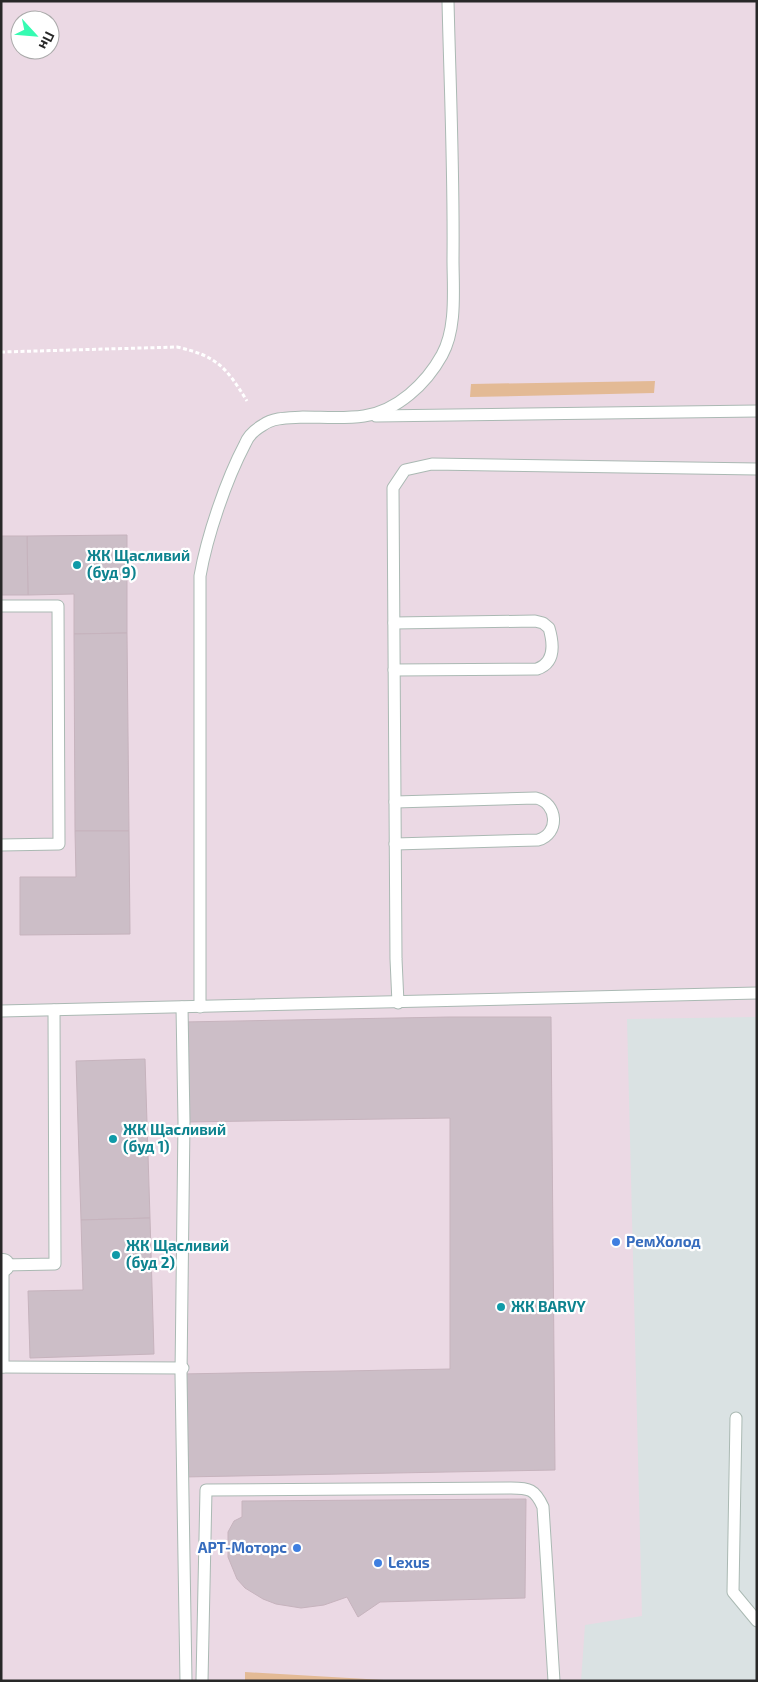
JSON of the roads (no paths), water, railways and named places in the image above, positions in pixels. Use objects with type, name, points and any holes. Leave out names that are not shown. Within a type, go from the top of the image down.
[{"type":"lane","points":[[364,416],[395,405],[425,381],[442,355],[449,337],[453,309],[454,211],[448,1]]},
{"type":"lane","points":[[200,1007],[200,576],[202,560],[220,507],[242,451],[254,432],[264,424],[281,418],[757,411]]},
{"type":"lane","points":[[398,1003],[393,488],[406,470],[432,464],[757,469]]},
{"type":"lane","points":[[1,606],[58,606],[59,844],[1,845]]},
{"type":"lane","points":[[394,623],[535,621],[543,623],[549,628],[552,652],[550,660],[544,666],[536,669],[394,670]]},
{"type":"lane","points":[[395,802],[536,798],[544,800],[550,806],[553,824],[551,832],[546,838],[538,840],[395,844]]},
{"type":"lane","points":[[1,1011],[757,993]]},
{"type":"lane","points":[[182,1007],[184,1122],[182,1368],[186,1681]]},
{"type":"lane","points":[[54,1010],[55,1264],[2,1265],[2,1368],[182,1368]]},
{"type":"lane","points":[[736,1418],[733,1592],[757,1621]]},
{"type":"lane","points":[[202,1681],[206,1490],[527,1488],[538,1495],[543,1507],[554,1681]]},
{"type":"place","name":"ЖК Щасливий (буд 9)","points":[[77,565]]},
{"type":"place","name":"ЖК Щасливий (буд 1)","points":[[113,1139]]},
{"type":"place","name":"РемХолод","points":[[616,1242]]},
{"type":"place","name":"ЖК Щасливий (буд 2)","points":[[116,1255]]},
{"type":"place","name":"ЖК BARVY","points":[[501,1307]]},
{"type":"place","name":"АРТ-Моторс","points":[[297,1548]]},
{"type":"place","name":"Lexus","points":[[378,1563]]}]
